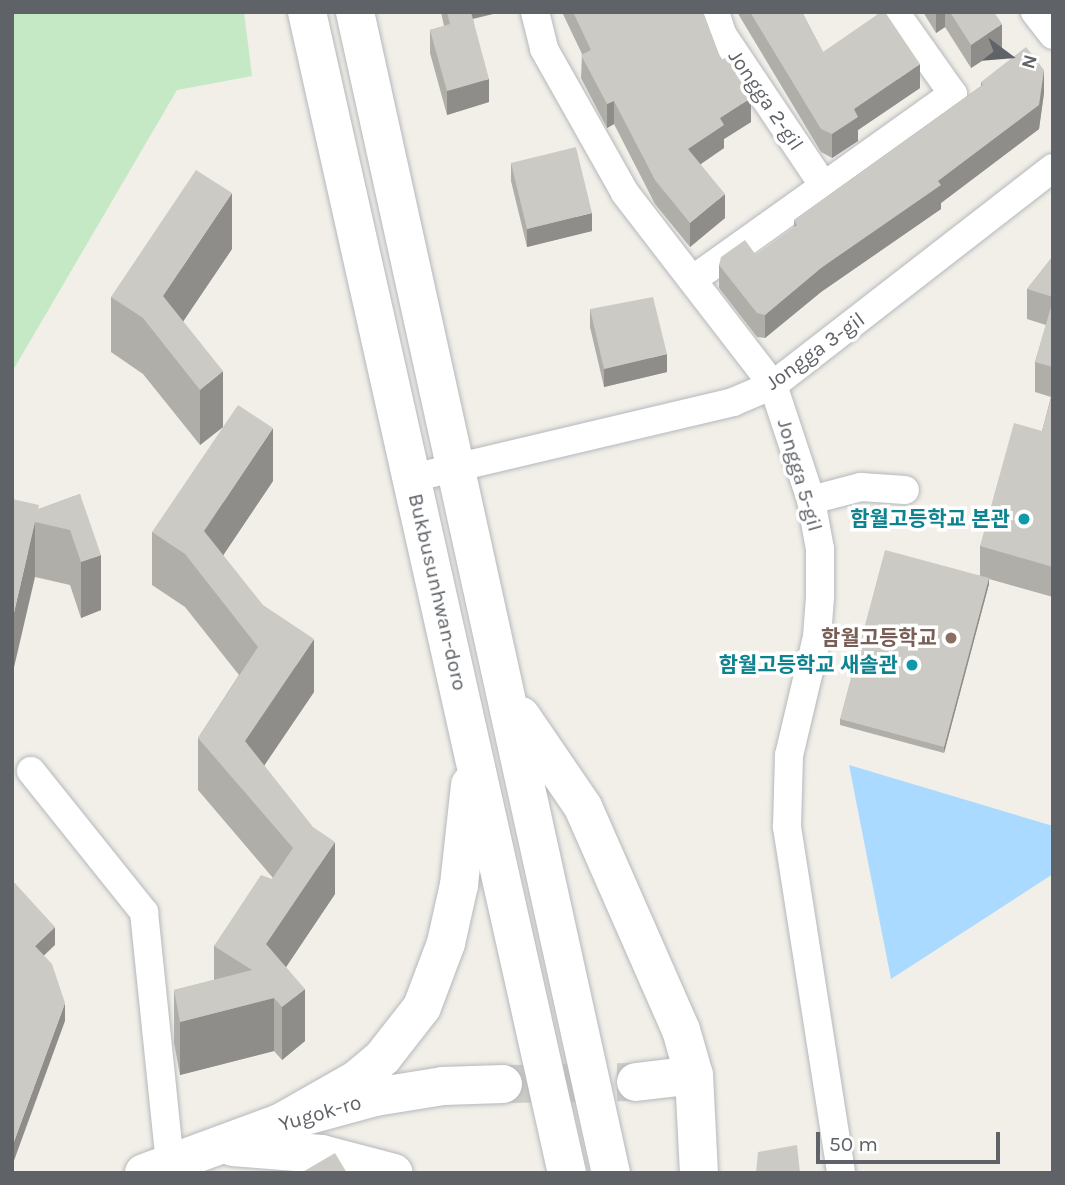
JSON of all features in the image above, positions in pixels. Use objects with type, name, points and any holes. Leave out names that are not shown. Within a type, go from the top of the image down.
[{"type":"main road","name":"Bukbusunhwan-doro","points":[[307,12],[567,1173]]},
{"type":"main road","points":[[355,12],[459,468],[611,1173]]},
{"type":"main road","points":[[510,700],[583,807],[601,842],[681,1030],[694,1075],[699,1173]]},
{"type":"main road","points":[[280,1123],[356,1080],[396,1043],[422,1007],[446,943],[459,885],[472,744]]},
{"type":"main road","points":[[636,1082],[694,1075]]},
{"type":"main road","name":"Yugok-ro","points":[[157,1167],[280,1123],[375,1097],[443,1086],[503,1084]]},
{"type":"main road","points":[[217,1147],[322,1154],[394,1173]]},
{"type":"street","name":"Jongga 5-gil","points":[[535,12],[544,49],[625,193],[695,278],[774,386],[811,499],[820,549],[820,597],[817,637],[789,755],[787,827],[841,1173]]},
{"type":"street","name":"Jongga 2-gil","points":[[715,12],[722,34],[823,185]]},
{"type":"street","points":[[695,278],[953,94],[895,12]]},
{"type":"street","points":[[1035,12],[1053,35]]},
{"type":"street","name":"Jongga 3-gil","points":[[412,478],[733,402],[774,386],[1053,168]]},
{"type":"street","points":[[811,499],[861,487],[905,490]]},
{"type":"street","points":[[31,771],[144,912],[157,1167]]},
{"type":"green space","points":[[12,12],[244,12],[252,76],[177,90],[12,372]]},
{"type":"water","points":[[849,765],[1053,826],[1053,874],[891,979]]},
{"type":"building","points":[[447,12],[471,12],[489,79],[447,91],[430,30],[450,24]]},
{"type":"building","points":[[573,12],[703,12],[721,60],[727,57],[751,98],[720,118],[724,125],[688,149],[725,194],[690,223],[655,180],[614,101],[607,104],[581,55],[591,50]]},
{"type":"building","points":[[750,12],[802,12],[823,52],[881,12],[885,12],[920,64],[854,109],[858,117],[832,134],[821,129]]},
{"type":"building","points":[[950,12],[994,12],[1002,24],[971,45]]},
{"type":"building","points":[[1026,47],[1044,70],[1039,105],[938,181],[941,185],[821,268],[765,315],[757,313],[719,265],[721,257],[745,240],[756,255],[797,225],[794,220],[983,85],[981,82]]},
{"type":"building","points":[[576,147],[592,213],[527,229],[511,163]]},
{"type":"building","points":[[196,170],[232,193],[163,296],[223,371],[200,390],[143,318],[111,297]]},
{"type":"building","points":[[1053,256],[1053,297],[1027,289]]},
{"type":"building","points":[[653,297],[667,354],[604,369],[590,309]]},
{"type":"building","points":[[1053,300],[1053,367],[1035,362]]},
{"type":"building","name":"함월고등학교 본관","points":[[1053,392],[1053,567],[980,546],[1014,423],[1042,431]]},
{"type":"building","points":[[238,405],[273,428],[204,531],[263,605],[314,639],[245,741],[313,827],[335,842],[266,944],[305,989],[282,1007],[274,998],[180,1022],[174,990],[252,970],[214,946],[261,875],[272,879],[293,848],[198,738],[258,647],[185,554],[152,532]]},
{"type":"building","points":[[80,494],[101,555],[81,562],[70,530],[35,522],[12,621],[12,499],[39,505],[38,509]]},
{"type":"building","name":"함월고등학교 새솔관","points":[[885,550],[989,578],[944,747],[840,719]]},
{"type":"building","points":[[12,880],[55,927],[35,946],[52,964],[65,1003],[12,1147]]},
{"type":"building","points":[[797,1145],[800,1173],[756,1173],[758,1152]]},
{"type":"building","points":[[335,1153],[347,1173],[301,1173]]},
{"type":"tunnel","points":[[503,1084],[636,1082]]},
{"type":"place","name":"함월고등학교 본관","points":[[1024,519]]},
{"type":"place","name":"함월고등학교","points":[[951,638]]},
{"type":"place","name":"함월고등학교 새솔관","points":[[912,665]]}]
